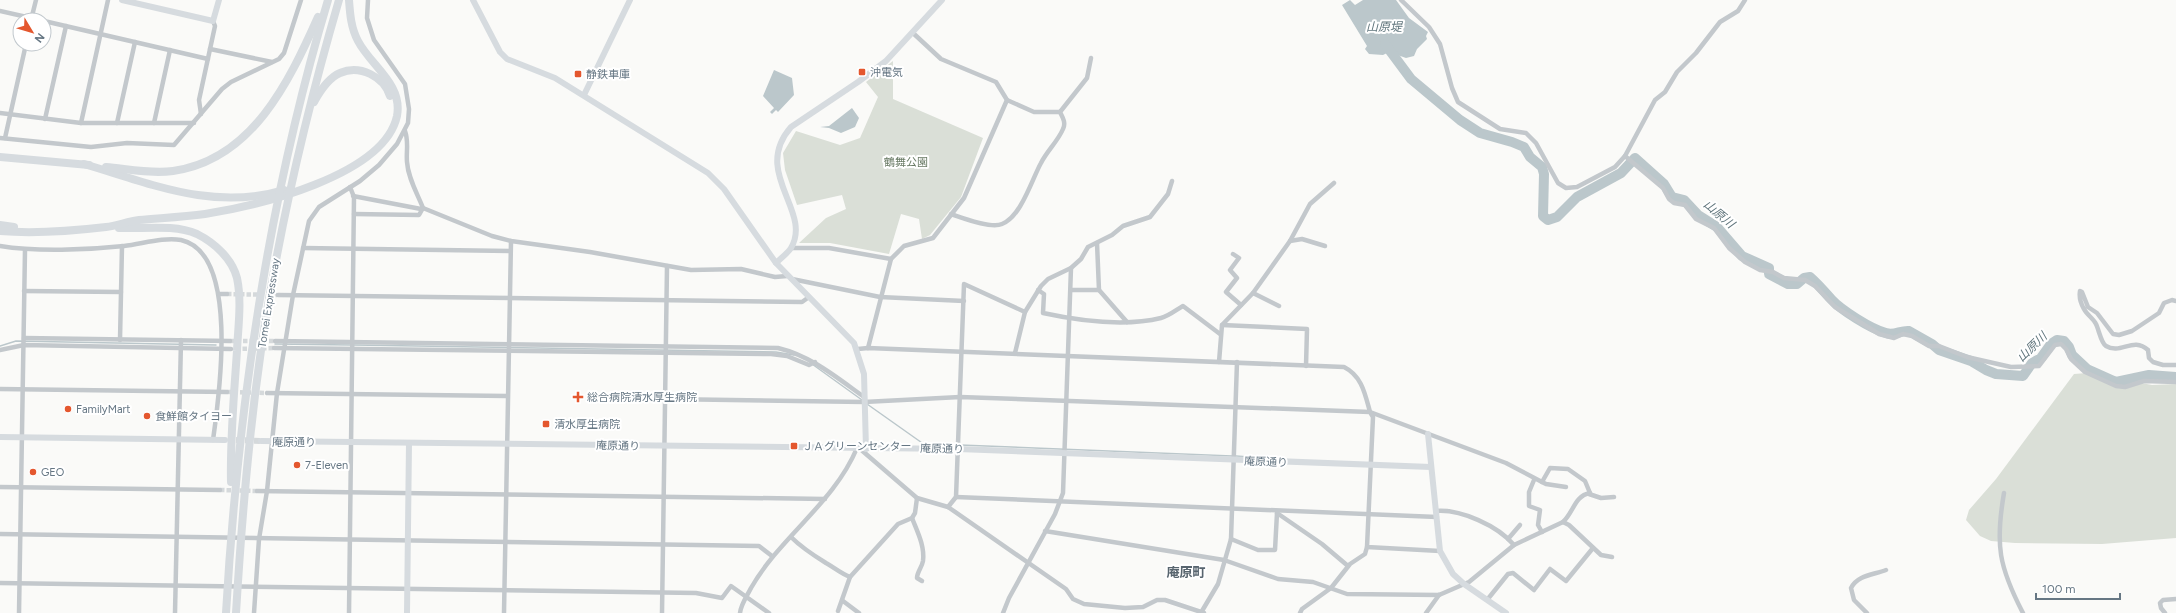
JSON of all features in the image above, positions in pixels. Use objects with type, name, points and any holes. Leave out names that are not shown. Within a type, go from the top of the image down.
[{"type":"highway","points":[[0,157],[144,171],[166,171],[190,167],[223,152],[253,129],[279,96],[293,72],[327,0]]},
{"type":"highway","name":"Tomei Expressway","points":[[226,613],[231,529],[241,424],[254,328],[280,187],[303,87],[327,0]]},
{"type":"highway","name":"Tomei Expressway","points":[[236,613],[240,534],[256,387],[274,271],[292,182],[339,0]]},
{"type":"highway","points":[[107,227],[138,220],[204,214],[272,200],[339,174],[367,156],[382,142],[394,126],[397,103],[391,84],[357,40],[352,25],[349,0]]},
{"type":"highway","points":[[84,164],[201,197],[235,199],[273,193],[303,184],[334,171],[368,149],[385,131],[392,113],[392,104],[386,87],[378,78],[367,72],[349,70],[340,73],[331,79],[317,97],[308,116]]},
{"type":"highway","points":[[0,225],[41,231]]},
{"type":"highway","points":[[0,231],[41,231],[107,227],[160,228],[188,231],[214,245],[225,255],[236,277],[240,300],[230,457],[231,529]]},
{"type":"street","points":[[33,12],[36,0]]},
{"type":"street","points":[[81,123],[108,0]]},
{"type":"street","points":[[122,0],[213,21]]},
{"type":"street","points":[[201,114],[199,100],[215,26],[213,21],[218,0]]},
{"type":"street","points":[[24,52],[3,138],[91,147],[127,143],[169,146],[174,145],[180,140],[222,89],[231,82],[272,62],[284,53],[288,47],[301,0]]},
{"type":"street","points":[[254,613],[260,539],[267,491],[277,393],[293,295],[309,220],[313,214],[328,200],[350,187],[380,165],[397,144],[405,131],[409,109],[405,84],[374,40],[367,18],[368,0]]},
{"type":"street","points":[[474,0],[503,56],[555,78],[708,172],[724,189],[776,263],[847,333],[858,349],[864,374],[864,399],[860,448],[825,499],[772,556],[747,596],[740,613]]},
{"type":"street","points":[[584,95],[630,0]]},
{"type":"street","points":[[776,263],[791,248],[796,227],[777,168],[776,157],[782,137],[791,127],[858,82],[886,61],[942,0]]},
{"type":"street","points":[[1401,0],[1429,27],[1440,44],[1452,88],[1458,102],[1500,129],[1526,133],[1536,143],[1558,182],[1566,188],[1577,186],[1616,168],[1625,156],[1655,100],[1665,92],[1677,72],[1696,53],[1720,22],[1738,11],[1745,0]]},
{"type":"street","points":[[0,11],[12,14]]},
{"type":"street","points":[[52,23],[208,59]]},
{"type":"street","points":[[45,119],[66,26]]},
{"type":"street","points":[[913,33],[941,58],[996,82],[1006,100],[1034,112],[1060,112]]},
{"type":"street","points":[[117,123],[135,42]]},
{"type":"street","points":[[210,49],[272,62]]},
{"type":"street","points":[[154,123],[170,50]]},
{"type":"street","points":[[1060,112],[1087,78],[1092,58]]},
{"type":"street","points":[[868,348],[880,297],[891,260],[904,246],[932,238],[964,198],[1006,100]]},
{"type":"street","points":[[951,214],[993,225],[1001,225],[1008,220],[1018,209],[1041,162],[1063,128],[1064,121],[1060,112]]},
{"type":"street","points":[[0,113],[81,123],[194,122]]},
{"type":"street","points":[[354,214],[419,215],[422,208],[409,176],[407,162],[408,138],[405,131]]},
{"type":"street","points":[[1625,156],[1663,188],[1669,199],[1674,203],[1685,205],[1696,220],[1714,228],[1737,256],[1760,270],[1773,272],[1784,278],[1805,280],[1815,286],[1835,307],[1882,336],[1894,338],[1903,334],[1912,336],[1929,346],[1939,346],[1967,357],[2011,367],[2033,368],[2039,366],[2055,345],[2061,344],[2066,348],[2071,359],[2085,372],[2116,386],[2125,387],[2144,381],[2176,382]]},
{"type":"street","points":[[1014,353],[1024,312],[1038,290],[1048,279],[1071,268],[1081,259],[1088,247],[1112,236],[1123,226],[1150,217],[1168,194],[1172,181]]},
{"type":"street","points":[[1219,362],[1220,334],[1222,325],[1253,293],[1290,241],[1310,204],[1334,183]]},
{"type":"street","points":[[349,613],[354,249],[353,196],[350,187]]},
{"type":"street","points":[[353,196],[422,208],[492,236],[511,241],[590,252],[702,271],[741,269],[775,277],[789,277],[880,297],[964,301]]},
{"type":"street","points":[[1290,241],[1302,239],[1325,246]]},
{"type":"street","points":[[0,246],[24,250],[122,246],[168,240],[180,240],[194,245],[211,268],[218,294],[221,349],[219,392],[213,440]]},
{"type":"street","points":[[504,613],[511,241]]},
{"type":"street","points":[[1097,243],[1099,290],[1127,322]]},
{"type":"street","points":[[120,340],[122,246]]},
{"type":"street","points":[[303,248],[510,251]]},
{"type":"street","points":[[791,248],[829,248],[891,260]]},
{"type":"street","points":[[19,613],[22,535],[24,390],[24,250]]},
{"type":"street","points":[[1233,254],[1239,258],[1230,270],[1237,278],[1226,292],[1241,306]]},
{"type":"street","points":[[662,613],[667,266]]},
{"type":"street","points":[[1003,613],[1028,562],[1061,501],[1063,493],[1071,268]]},
{"type":"street","points":[[948,507],[956,497],[964,284],[1024,312]]},
{"type":"street","points":[[1038,290],[1044,294],[1043,313],[1070,319],[1127,322],[1163,317],[1183,306],[1220,334]]},
{"type":"street","points":[[1071,290],[1099,290]]},
{"type":"street","points":[[24,291],[121,292]]},
{"type":"street","points":[[2176,301],[2172,300],[2164,303],[2159,313],[2132,331],[2118,335],[2113,334],[2097,313],[2088,307],[2082,292],[2080,291],[2079,295],[2084,310],[2094,321],[2103,343],[2107,347],[2117,349],[2134,344],[2143,345],[2148,350],[2149,358],[2153,362],[2176,365]]},
{"type":"street","points":[[1253,293],[1279,306]]},
{"type":"street","points":[[218,294],[227,294]]},
{"type":"street","points":[[278,295],[802,302],[809,297]]},
{"type":"street","points":[[1222,325],[1307,329],[1306,366]]},
{"type":"street","points":[[24,338],[230,341]]},
{"type":"street","points":[[175,613],[177,585],[178,439],[181,340]]},
{"type":"street","points":[[275,341],[508,343],[778,348],[798,353],[815,362],[864,399]]},
{"type":"street","points":[[0,350],[24,345],[230,349]]},
{"type":"street","points":[[274,348],[775,354],[792,357],[809,365],[815,362]]},
{"type":"street","points":[[858,349],[962,351],[1237,362],[1344,367],[1354,372],[1361,383],[1373,417],[1367,547],[1363,556],[1348,566],[1331,588],[1302,609],[1300,613]]},
{"type":"street","points":[[860,448],[917,498],[948,507],[1066,588],[1073,599],[1084,604],[1125,608],[1143,607],[1157,600],[1165,600],[1203,612],[1218,584],[1230,539],[1230,508],[1237,362]]},
{"type":"street","points":[[0,389],[227,392]]},
{"type":"street","points":[[267,393],[508,396]]},
{"type":"street","points":[[665,399],[864,399],[960,397],[1370,412],[1506,464],[1534,480],[1546,484],[1566,487]]},
{"type":"street","points":[[1428,434],[1440,551],[1453,574],[1464,584],[1506,613]]},
{"type":"street","points":[[0,437],[225,440]]},
{"type":"street","name":"庵原通り","points":[[261,441],[958,450],[1431,467]]},
{"type":"street","points":[[407,613],[409,443]]},
{"type":"street","points":[[1542,482],[1550,468],[1568,469],[1585,481],[1590,493],[1589,494],[1601,498],[1614,497]]},
{"type":"street","points":[[1534,480],[1529,492],[1529,506],[1540,510],[1538,525],[1542,532]]},
{"type":"street","points":[[0,487],[220,490]]},
{"type":"street","points":[[257,491],[825,499]]},
{"type":"street","points":[[1045,531],[1224,560],[1278,579],[1313,582],[1347,594],[1439,595],[1464,584],[1514,546],[1563,522],[1572,512],[1577,499],[1581,495],[1590,493]]},
{"type":"street","points":[[2004,493],[1999,521],[2000,555],[2002,567],[2023,613]]},
{"type":"street","points":[[956,497],[1230,508],[1277,512],[1437,514],[1449,510],[1496,528],[1514,546]]},
{"type":"street","points":[[838,611],[850,577],[898,524],[912,518],[915,513],[917,498]]},
{"type":"street","points":[[1230,539],[1258,550],[1275,550],[1277,512]]},
{"type":"street","points":[[1277,512],[1322,544],[1348,566]]},
{"type":"street","points":[[912,518],[923,546],[923,561],[917,576],[917,578],[922,581]]},
{"type":"street","points":[[1563,522],[1588,542],[1601,555],[1612,557]]},
{"type":"street","points":[[1508,539],[1520,524]]},
{"type":"street","points":[[0,534],[759,546],[772,556]]},
{"type":"street","points":[[791,537],[805,551],[828,564],[839,573],[850,577]]},
{"type":"street","points":[[1367,547],[1440,551]]},
{"type":"street","points":[[1487,600],[1508,574],[1513,573],[1534,590],[1550,569],[1566,581],[1593,548]]},
{"type":"street","points":[[1867,613],[1854,600],[1851,588],[1854,583],[1864,576],[1886,570]]},
{"type":"street","points":[[0,583],[662,592],[696,593],[722,598],[731,586],[769,613]]},
{"type":"street","points":[[1426,613],[1439,595]]},
{"type":"street","points":[[2165,613],[2161,608],[2160,603],[2163,600],[2176,599]]},
{"type":"street","points":[[842,601],[859,613]]},
{"type":"street","points":[[1143,607],[1145,613]]},
{"type":"green space","name":"鶴舞公園","points":[[893,61],[893,99],[983,138],[961,197],[930,235],[922,239],[919,219],[901,214],[889,254],[830,243],[799,243],[826,218],[846,209],[842,195],[797,205],[785,170],[783,153],[796,131],[840,145],[860,138],[878,97],[866,82]]},
{"type":"green space","points":[[2087,373],[2152,385],[2176,384],[2176,538],[2102,544],[2015,543],[1991,541],[1980,536],[1966,520],[1969,510],[1996,479],[2074,374]]},
{"type":"water","name":"山原堤","points":[[1350,0],[1355,5],[1363,0],[1396,0],[1409,18],[1428,32],[1426,36],[1427,39],[1417,49],[1414,56],[1406,58],[1389,52],[1383,55],[1369,54],[1365,49],[1367,46],[1342,5]]},
{"type":"water","points":[[774,70],[792,78],[794,95],[778,112],[776,110],[772,114],[770,112],[774,108],[763,96]]},
{"type":"water","points":[[852,108],[859,118],[855,127],[841,133],[829,128],[820,127],[829,126]]},
{"type":"waterway","name":"山原川","points":[[1385,44],[1411,79],[1460,120],[1480,133],[1524,147],[1530,157],[1542,167],[1544,174],[1543,216],[1548,220],[1557,217],[1577,197],[1621,173],[1635,158],[1664,184],[1672,197],[1684,200],[1698,215],[1717,227],[1742,256],[1769,268],[1769,274],[1788,284],[1797,284],[1804,278],[1810,277],[1842,308],[1857,319],[1880,331],[1889,334],[1909,331],[1932,344],[1939,350],[1971,361],[1996,374],[2023,376],[2032,363],[2041,358],[2051,344],[2057,340],[2064,341],[2069,347],[2072,355],[2087,369],[2116,382],[2149,375],[2176,377]]},
{"type":"waterway","points":[[0,346],[16,341],[216,345]]},
{"type":"waterway","points":[[275,344],[351,345]]},
{"type":"waterway","points":[[354,345],[776,352],[794,355]]},
{"type":"waterway","points":[[812,364],[862,400]]},
{"type":"waterway","points":[[867,404],[925,445],[956,445]]},
{"type":"waterway","points":[[960,445],[1232,456]]},
{"type":"waterway","points":[[1236,456],[1262,458]]},
{"type":"tunnel","points":[[227,294],[278,295]]},
{"type":"tunnel","points":[[230,341],[275,341]]},
{"type":"tunnel","points":[[236,349],[274,348]]},
{"type":"tunnel","points":[[227,392],[267,393]]},
{"type":"tunnel","points":[[236,440],[261,441]]},
{"type":"tunnel","points":[[220,490],[257,491]]},
{"type":"place","name":"沖電気","points":[[862,72]]},
{"type":"place","name":"静鉄車庫","points":[[578,74]]},
{"type":"place","name":"総合病院清水厚生病院","points":[[578,397]]},
{"type":"place","name":"FamilyMart","points":[[68,409]]},
{"type":"place","name":"食鮮館タイヨー","points":[[147,416]]},
{"type":"place","name":"清水厚生病院","points":[[546,424]]},
{"type":"place","name":"ＪＡグリーンセンター","points":[[794,446]]},
{"type":"place","name":"7-Eleven","points":[[297,465]]},
{"type":"place","name":"GEO","points":[[33,472]]},
{"type":"district","name":"庵原町","points":[[1186,572]]}]
